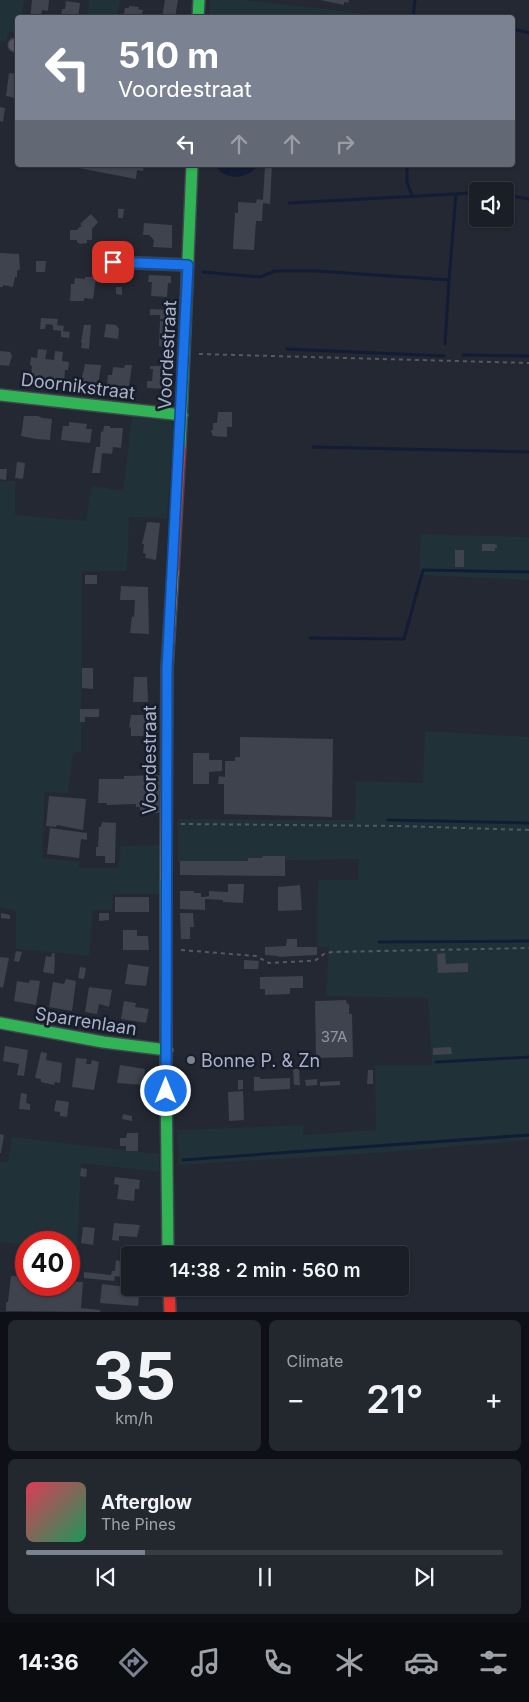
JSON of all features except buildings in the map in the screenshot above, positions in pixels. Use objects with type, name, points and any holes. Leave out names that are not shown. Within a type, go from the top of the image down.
[{"type":"street","points":[[198,15],[199,0]]},
{"type":"street","name":"Voordestraat","points":[[168,1246],[167,669],[182,415],[192,167]]},
{"type":"street","points":[[113,262],[188,265]]},
{"type":"street","name":"Doornikstraat","points":[[0,395],[182,415]]},
{"type":"street","name":"Sparrenlaan","points":[[0,1023],[102,1042],[167,1050]]},
{"type":"street","points":[[169,1296],[170,1312]]},
{"type":"path","points":[[184,353],[529,363]]},
{"type":"path","points":[[166,824],[400,826],[529,830]]},
{"type":"path","points":[[166,950],[256,956],[269,963],[308,961],[332,952],[529,948]]},
{"type":"shaded area","points":[[0,0],[24,0],[22,15],[15,15],[15,33],[8,32],[6,42],[0,41]]},
{"type":"shaded area","points":[[89,0],[120,0],[117,15],[87,15]]},
{"type":"shaded area","points":[[210,0],[245,0],[376,15],[209,15]]},
{"type":"shaded area","points":[[132,418],[167,420],[172,424],[174,431],[167,518],[129,517],[127,571],[82,571],[81,752],[73,753],[68,793],[45,792],[42,858],[79,862],[79,868],[118,868],[121,846],[161,845],[161,894],[113,894],[112,910],[93,910],[89,956],[16,949],[16,911],[0,907],[0,481],[15,481],[15,515],[86,521],[92,486],[123,491]]},
{"type":"shaded area","points":[[421,534],[529,537],[529,580],[419,575]]},
{"type":"shaded area","points":[[425,731],[529,737],[529,1140],[377,1153],[179,1165],[177,1130],[304,1125],[303,1135],[376,1130],[375,1065],[432,1065],[428,998],[326,996],[329,947],[317,947],[318,880],[358,880],[359,859],[178,862],[178,819],[355,820],[356,781],[423,783]]},
{"type":"shaded area","points":[[12,1137],[159,1154],[159,1172],[81,1163],[78,1231],[15,1231],[15,1244],[0,1242],[0,1162],[8,1162]]},
{"type":"water","points":[[217,167],[256,167],[249,173],[237,177],[224,174]]},
{"type":"waterway","points":[[413,15],[415,0]]},
{"type":"waterway","points":[[515,30],[529,33]]},
{"type":"waterway","points":[[407,167],[407,182],[412,196]]},
{"type":"waterway","points":[[203,272],[260,277],[275,271],[317,271],[449,280],[456,194],[469,193]]},
{"type":"waterway","points":[[289,203],[456,194]]},
{"type":"waterway","points":[[514,196],[529,199]]},
{"type":"waterway","points":[[445,344],[449,280]]},
{"type":"waterway","points":[[287,349],[444,356]]},
{"type":"waterway","points":[[463,355],[529,356]]},
{"type":"waterway","points":[[313,447],[529,452]]},
{"type":"waterway","points":[[310,638],[404,639],[423,570],[529,572]]},
{"type":"waterway","points":[[388,820],[529,823]]},
{"type":"waterway","points":[[379,942],[529,941]]},
{"type":"waterway","points":[[436,1062],[529,1057]]},
{"type":"waterway","points":[[183,1160],[529,1135]]},
{"type":"traffic: fast","points":[[198,15],[199,0]]},
{"type":"traffic: fast","points":[[180,447],[192,167]]},
{"type":"traffic: fast","points":[[113,262],[188,265]]},
{"type":"traffic: fast","points":[[0,395],[182,415]]},
{"type":"traffic: fast","points":[[166,878],[168,1246]]},
{"type":"traffic: fast","points":[[0,1023],[103,1042],[167,1050]]},
{"type":"traffic: slow","points":[[166,878],[167,669],[173,572]]},
{"type":"traffic: jam","points":[[173,572],[180,447]]},
{"type":"traffic: jam","points":[[169,1296],[170,1312]]},
{"type":"place","name":"Bonne P. & Zn","points":[[191,1060]]},
{"type":"route","points":[[113,262],[188,265],[182,415],[167,669],[166,1091]]}]
